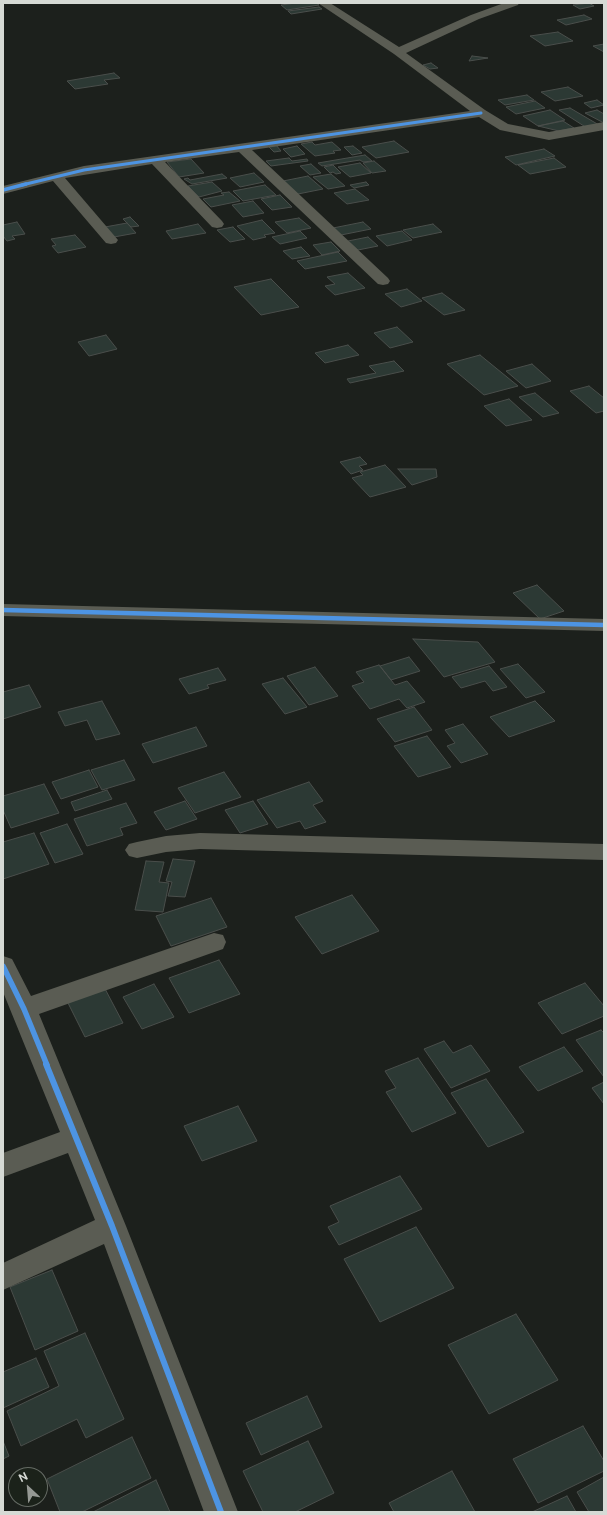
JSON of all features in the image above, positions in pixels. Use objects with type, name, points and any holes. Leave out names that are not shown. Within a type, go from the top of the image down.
[{"type":"street","points":[[323,3],[398,52],[481,113],[504,127],[550,136],[604,126]]},
{"type":"street","points":[[398,52],[475,17],[514,3]]},
{"type":"street","points":[[3,190],[84,170],[481,113]]},
{"type":"street","points":[[242,147],[383,281]]},
{"type":"street","points":[[155,160],[217,224]]},
{"type":"street","points":[[56,176],[111,240]]},
{"type":"street","points":[[3,610],[604,625]]},
{"type":"street","points":[[137,850],[166,844],[200,841],[604,852]]},
{"type":"street","points":[[24,1009],[214,942]]},
{"type":"street","points":[[3,966],[24,1009],[77,1138],[221,1512]]},
{"type":"street","points":[[3,1165],[77,1138]]},
{"type":"street","points":[[3,1277],[112,1226]]},
{"type":"building","points":[[316,3],[319,5],[287,10],[281,5]]},
{"type":"building","points":[[589,3],[594,6],[580,9],[573,5]]},
{"type":"building","points":[[319,7],[322,9],[291,14],[288,11]]},
{"type":"building","points":[[584,15],[592,19],[566,25],[557,20]]},
{"type":"building","points":[[558,32],[573,41],[545,46],[530,36]]},
{"type":"building","points":[[604,44],[604,52],[593,46]]},
{"type":"building","points":[[472,56],[488,58],[469,61]]},
{"type":"building","points":[[431,63],[438,68],[430,69],[423,65]]},
{"type":"building","points":[[114,73],[120,78],[104,80],[108,84],[75,89],[67,81]]},
{"type":"building","points":[[568,87],[583,96],[555,101],[541,92]]},
{"type":"building","points":[[527,95],[534,100],[505,105],[498,100]]},
{"type":"building","points":[[597,100],[604,105],[591,108],[584,103]]},
{"type":"building","points":[[535,101],[545,108],[516,114],[506,107]]},
{"type":"building","points":[[570,108],[599,125],[587,128],[559,110]]},
{"type":"building","points":[[550,110],[565,120],[538,126],[523,116]]},
{"type":"building","points":[[597,110],[604,114],[604,123],[585,113]]},
{"type":"building","points":[[563,121],[574,128],[559,131],[538,126]]},
{"type":"building","points":[[394,141],[409,152],[376,158],[362,147]]},
{"type":"building","points":[[312,142],[315,145],[332,142],[341,150],[333,151],[335,153],[315,156],[301,144]]},
{"type":"building","points":[[276,145],[281,151],[274,152],[268,146]]},
{"type":"building","points":[[297,146],[305,154],[291,157],[283,149]]},
{"type":"building","points":[[353,146],[362,153],[352,155],[344,147]]},
{"type":"building","points":[[544,149],[555,156],[516,165],[505,157]]},
{"type":"building","points":[[365,155],[372,161],[363,162],[360,160],[322,166],[318,163]]},
{"type":"building","points":[[289,158],[292,161],[307,159],[308,161],[271,166],[266,161]]},
{"type":"building","points":[[554,158],[566,167],[530,174],[518,165]]},
{"type":"building","points":[[191,159],[204,173],[179,177],[167,162]]},
{"type":"building","points":[[374,161],[386,171],[372,173],[363,163]]},
{"type":"building","points":[[360,163],[371,173],[350,177],[338,167]]},
{"type":"building","points":[[311,164],[321,173],[310,175],[300,166]]},
{"type":"building","points":[[333,165],[341,173],[330,173],[324,167]]},
{"type":"building","points":[[254,173],[264,182],[240,187],[230,178]]},
{"type":"building","points":[[222,174],[227,178],[192,184],[184,179],[188,178],[190,180]]},
{"type":"building","points":[[331,174],[345,186],[328,189],[313,177]]},
{"type":"building","points":[[308,176],[323,189],[298,194],[283,181]]},
{"type":"building","points":[[212,182],[222,191],[199,197],[188,186]]},
{"type":"building","points":[[366,182],[369,185],[354,188],[350,185]]},
{"type":"building","points":[[265,185],[276,195],[243,201],[233,191]]},
{"type":"building","points":[[355,189],[369,200],[347,204],[334,193]]},
{"type":"building","points":[[229,192],[240,201],[211,207],[203,199],[224,195],[221,193]]},
{"type":"building","points":[[280,195],[292,207],[272,210],[261,199]]},
{"type":"building","points":[[253,201],[264,213],[243,217],[232,205]]},
{"type":"building","points":[[130,217],[139,226],[131,227],[123,219]]},
{"type":"building","points":[[299,218],[311,228],[287,233],[275,222]]},
{"type":"building","points":[[262,220],[275,233],[264,235],[266,237],[253,240],[237,226]]},
{"type":"building","points":[[17,222],[25,234],[12,236],[15,239],[7,241],[3,236],[3,225]]},
{"type":"building","points":[[363,222],[371,229],[341,235],[333,228]]},
{"type":"building","points":[[127,223],[136,233],[114,237],[105,227]]},
{"type":"building","points":[[198,224],[206,233],[172,239],[166,231]]},
{"type":"building","points":[[433,224],[442,232],[413,238],[403,230]]},
{"type":"building","points":[[233,227],[245,239],[230,242],[217,230]]},
{"type":"building","points":[[300,231],[307,238],[280,244],[272,237]]},
{"type":"building","points":[[402,231],[412,240],[387,246],[376,236]]},
{"type":"building","points":[[75,235],[86,247],[58,253],[52,246],[56,245],[51,239]]},
{"type":"building","points":[[368,237],[378,246],[358,250],[348,241]]},
{"type":"building","points":[[331,242],[340,251],[322,255],[313,245]]},
{"type":"building","points":[[301,247],[310,256],[292,259],[283,251]]},
{"type":"building","points":[[338,252],[347,261],[305,269],[297,261]]},
{"type":"building","points":[[348,273],[365,288],[335,295],[325,286],[335,284],[327,277]]},
{"type":"building","points":[[271,279],[299,307],[261,315],[234,287]]},
{"type":"building","points":[[407,289],[422,301],[401,307],[385,294]]},
{"type":"building","points":[[442,293],[465,310],[444,315],[422,298]]},
{"type":"building","points":[[397,327],[413,342],[390,348],[374,333]]},
{"type":"building","points":[[106,335],[117,349],[89,356],[78,342]]},
{"type":"building","points":[[348,345],[359,355],[325,363],[315,353]]},
{"type":"building","points":[[480,355],[518,386],[484,395],[447,364]]},
{"type":"building","points":[[394,361],[404,371],[350,383],[347,379],[376,373],[369,366]]},
{"type":"building","points":[[532,364],[551,381],[526,388],[506,371]]},
{"type":"building","points":[[589,386],[604,398],[604,411],[596,413],[570,391]]},
{"type":"building","points":[[535,393],[559,413],[543,417],[519,397]]},
{"type":"building","points":[[509,399],[532,420],[506,426],[484,406]]},
{"type":"building","points":[[360,457],[367,464],[359,466],[363,470],[351,474],[340,462]]},
{"type":"building","points":[[385,465],[406,487],[370,497],[352,478],[363,475],[360,472]]},
{"type":"building","points":[[398,469],[436,469],[437,477],[412,485]]},
{"type":"building","points":[[537,585],[564,611],[540,619],[513,593]]},
{"type":"building","points":[[413,639],[478,642],[495,662],[444,677]]},
{"type":"building","points":[[409,657],[420,671],[391,680],[380,666]]},
{"type":"building","points":[[518,664],[545,692],[526,698],[500,669]]},
{"type":"building","points":[[379,665],[395,685],[407,681],[425,702],[407,708],[399,699],[370,709],[352,686],[364,682],[356,672]]},
{"type":"building","points":[[489,666],[507,687],[493,691],[485,681],[461,688],[452,677]]},
{"type":"building","points":[[315,667],[338,696],[309,705],[287,676]]},
{"type":"building","points":[[218,668],[226,680],[207,685],[209,688],[189,694],[179,679]]},
{"type":"building","points":[[283,678],[307,707],[285,714],[262,684]]},
{"type":"building","points":[[29,685],[41,707],[3,719],[3,692]]},
{"type":"building","points":[[102,701],[120,734],[96,740],[87,720],[65,726],[58,712]]},
{"type":"building","points":[[535,701],[555,721],[509,737],[490,717]]},
{"type":"building","points":[[414,707],[432,730],[395,742],[377,719]]},
{"type":"building","points":[[463,724],[488,754],[461,763],[447,746],[455,743],[445,730]]},
{"type":"building","points":[[196,727],[207,746],[153,763],[142,744]]},
{"type":"building","points":[[427,736],[451,767],[418,777],[394,746]]},
{"type":"building","points":[[124,760],[135,780],[102,790],[91,770]]},
{"type":"building","points":[[89,770],[98,787],[61,799],[52,782]]},
{"type":"building","points":[[224,772],[241,797],[195,813],[178,788]]},
{"type":"building","points":[[309,782],[323,801],[313,805],[326,822],[305,829],[300,821],[277,828],[257,800]]},
{"type":"building","points":[[44,784],[59,813],[11,828],[3,810],[3,796]]},
{"type":"building","points":[[107,790],[112,799],[75,811],[71,802]]},
{"type":"building","points":[[185,801],[197,819],[166,830],[154,812]]},
{"type":"building","points":[[253,801],[268,824],[240,833],[225,810]]},
{"type":"building","points":[[126,803],[137,823],[120,828],[123,835],[87,846],[74,819]]},
{"type":"building","points":[[67,824],[83,854],[55,863],[40,833]]},
{"type":"building","points":[[34,833],[49,864],[3,879],[3,842]]},
{"type":"building","points":[[173,859],[195,861],[185,897],[168,896],[172,882],[166,881]]},
{"type":"building","points":[[146,861],[164,862],[159,882],[169,883],[163,912],[135,910]]},
{"type":"building","points":[[352,895],[379,931],[322,954],[295,917]]},
{"type":"building","points":[[211,898],[227,927],[171,946],[156,916]]},
{"type":"building","points":[[219,960],[240,994],[189,1013],[169,978]]},
{"type":"building","points":[[585,983],[604,1006],[604,1016],[562,1034],[538,1003]]},
{"type":"building","points":[[154,984],[174,1017],[142,1029],[123,997]]},
{"type":"building","points":[[103,985],[123,1023],[85,1037],[66,999]]},
{"type":"building","points":[[601,1030],[604,1033],[604,1077],[576,1040]]},
{"type":"building","points":[[444,1041],[453,1053],[471,1045],[490,1071],[451,1088],[424,1049]]},
{"type":"building","points":[[564,1047],[583,1071],[538,1091],[519,1067]]},
{"type":"building","points":[[418,1058],[456,1113],[412,1132],[386,1092],[396,1088],[385,1071]]},
{"type":"building","points":[[486,1079],[524,1132],[488,1147],[451,1093]]},
{"type":"building","points":[[604,1082],[604,1104],[592,1088]]},
{"type":"building","points":[[238,1106],[257,1141],[202,1161],[184,1126]]},
{"type":"building","points":[[400,1176],[422,1209],[339,1245],[328,1227],[339,1222],[330,1206]]},
{"type":"building","points":[[416,1227],[454,1288],[380,1322],[344,1259]]},
{"type":"building","points":[[52,1270],[78,1331],[35,1350],[10,1287]]},
{"type":"building","points":[[516,1314],[558,1380],[489,1414],[448,1345]]},
{"type":"building","points":[[85,1333],[124,1419],[86,1438],[77,1419],[21,1446],[7,1411],[59,1386],[44,1351]]},
{"type":"building","points":[[36,1358],[49,1387],[3,1408],[3,1372]]},
{"type":"building","points":[[307,1396],[322,1427],[261,1455],[246,1423]]},
{"type":"building","points":[[583,1426],[604,1461],[604,1471],[538,1503],[513,1459]]},
{"type":"building","points":[[132,1437],[151,1478],[82,1512],[60,1512],[48,1479]]},
{"type":"building","points":[[3,1441],[9,1456],[3,1459]]},
{"type":"building","points":[[308,1441],[334,1493],[295,1512],[263,1512],[243,1471]]},
{"type":"building","points":[[452,1471],[475,1512],[394,1512],[389,1503]]},
{"type":"building","points":[[604,1477],[604,1512],[589,1512],[577,1492]]},
{"type":"building","points":[[156,1480],[170,1512],[93,1512]]},
{"type":"building","points":[[567,1496],[576,1512],[532,1512]]},
{"type":"cycle path","points":[[3,190],[84,170],[481,113]]},
{"type":"cycle path","points":[[3,610],[604,625]]},
{"type":"cycle path","points":[[3,966],[24,1009],[112,1226],[221,1512]]}]
